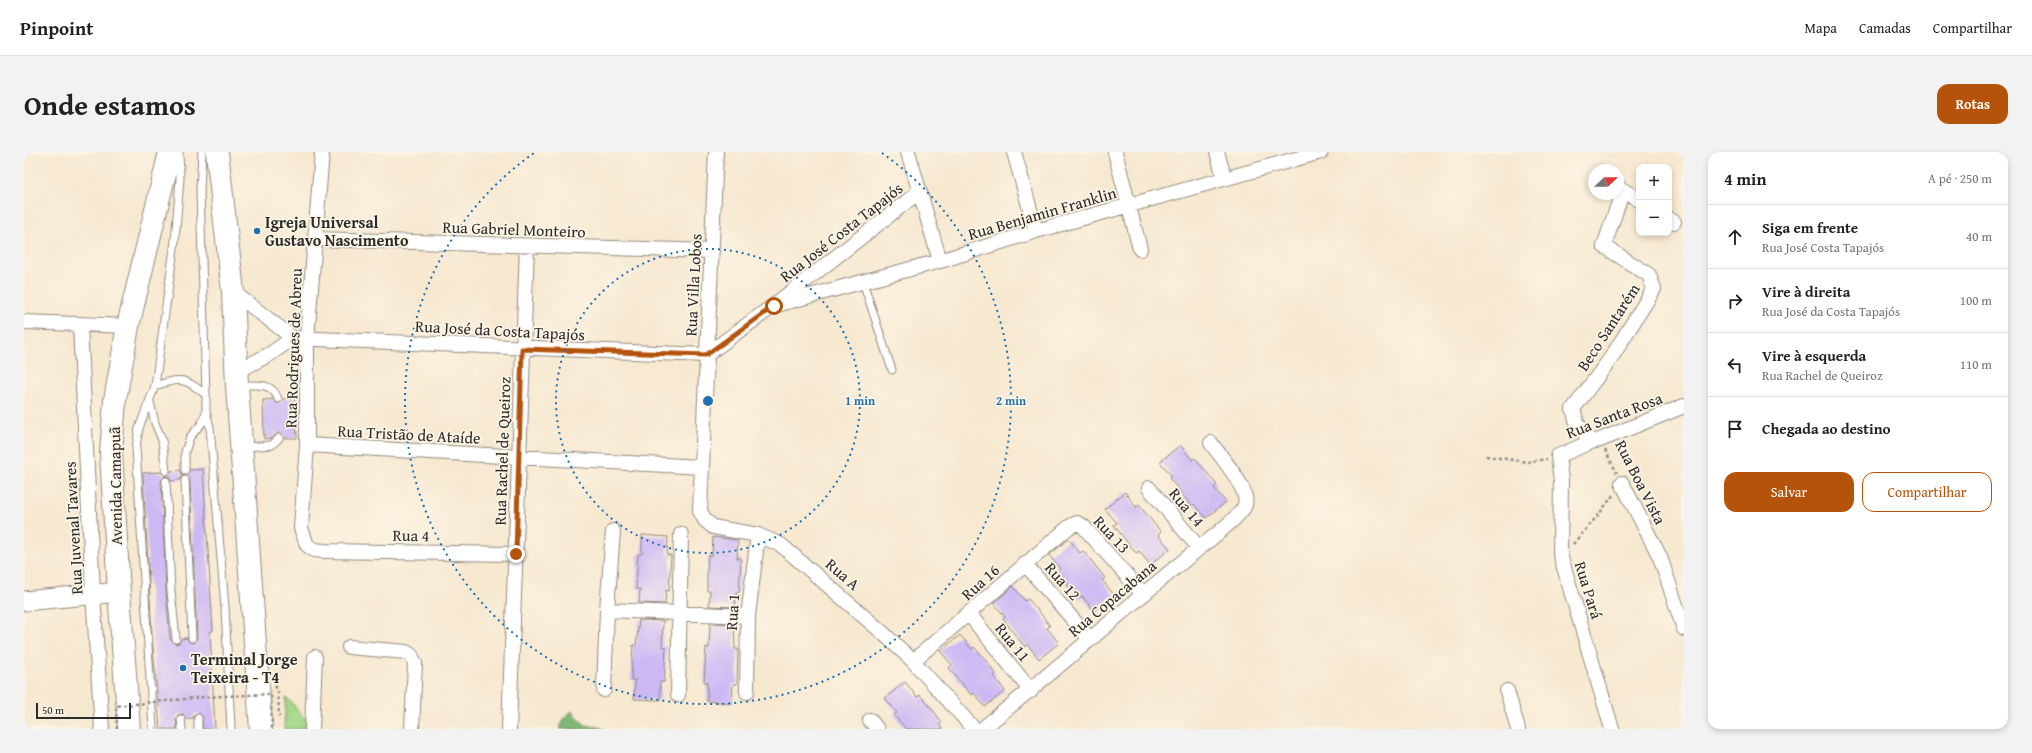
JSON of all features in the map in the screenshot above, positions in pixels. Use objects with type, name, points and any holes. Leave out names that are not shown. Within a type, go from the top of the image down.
[{"type":"main road","name":"Avenida Camapuã","points":[[129,729],[111,454],[115,400],[128,326],[170,152]]},
{"type":"main road","points":[[217,152],[233,292],[242,448],[270,725]]},
{"type":"street","name":"Rua Rodrigues de Abreu","points":[[307,545],[302,528],[307,445],[300,338],[315,239],[322,152]]},
{"type":"street","name":"Rua Villa Lobos","points":[[701,467],[716,152]]},
{"type":"street","points":[[908,152],[940,261]]},
{"type":"street","points":[[1014,152],[1036,231]]},
{"type":"street","points":[[1115,152],[1140,249]]},
{"type":"street","points":[[1217,152],[1224,177]]},
{"type":"street","name":"Rua Benjamin Franklin","points":[[774,306],[940,261],[1036,231],[1224,177],[1320,152]]},
{"type":"street","points":[[1624,191],[1636,198]]},
{"type":"street","name":"Rua José Costa Tapajós","points":[[706,355],[774,306],[919,192]]},
{"type":"street","name":"Beco Santarém","points":[[1595,441],[1578,423],[1573,409],[1611,358],[1654,289],[1649,275],[1604,246],[1617,200]]},
{"type":"street","name":"Rua Gabriel Monteiro","points":[[315,239],[712,252]]},
{"type":"street","name":"Rua Rachel de Queiroz","points":[[509,729],[527,246]]},
{"type":"street","points":[[233,292],[300,338],[270,354],[237,379]]},
{"type":"street","points":[[24,322],[128,326]]},
{"type":"street","name":"Rua Juvenal Tavares","points":[[80,324],[93,594],[102,729]]},
{"type":"street","name":"Rua José da Costa Tapajós","points":[[300,338],[522,349],[706,355]]},
{"type":"street","name":"Rua Santa Rosa","points":[[1558,456],[1684,406]]},
{"type":"street","name":"Rua Copacabana","points":[[982,729],[1031,691],[1143,594],[1221,530],[1245,507],[1245,494],[1211,443]]},
{"type":"street","name":"Rua Tristão de Ataíde","points":[[307,445],[701,467]]},
{"type":"street","name":"Rua Pará","points":[[1558,456],[1561,481],[1560,554],[1612,729]]},
{"type":"street","name":"Rua A","points":[[701,467],[699,500],[700,511],[705,520],[717,528],[758,535],[781,545],[913,661],[974,729]]},
{"type":"street","name":"Rua Boa Vista","points":[[1622,483],[1660,557],[1684,629]]},
{"type":"street","name":"Rua 14","points":[[1149,488],[1199,548]]},
{"type":"street","name":"Rua 13","points":[[1069,527],[1077,523],[1083,526],[1143,594]]},
{"type":"street","name":"Rua 16","points":[[913,661],[1069,527]]},
{"type":"street","points":[[604,690],[607,610],[613,531]]},
{"type":"street","points":[[678,695],[681,534]]},
{"type":"street","name":"Rua 1","points":[[747,692],[748,616],[758,535]]},
{"type":"street","name":"Rua 4","points":[[307,545],[314,550],[516,554]]},
{"type":"street","name":"Rua 12","points":[[1025,564],[1090,639]]},
{"type":"street","points":[[24,601],[119,592]]},
{"type":"street","points":[[607,610],[748,616]]},
{"type":"street","name":"Rua 11","points":[[969,614],[1031,691]]},
{"type":"street","points":[[349,647],[406,652],[411,655],[415,663],[412,729]]},
{"type":"street","points":[[312,729],[315,657]]},
{"type":"street","points":[[1507,691],[1518,729]]},
{"type":"lane","points":[[153,729],[136,471],[136,448],[139,428],[155,386],[175,241],[180,179],[179,152]]},
{"type":"lane","points":[[202,152],[200,190],[206,412],[210,427],[225,607],[231,729]]},
{"type":"lane","points":[[864,282],[892,370]]},
{"type":"lane","points":[[155,386],[178,379],[195,386],[206,395]]},
{"type":"lane","points":[[237,379],[269,386],[275,391],[278,399]]},
{"type":"lane","points":[[150,401],[154,423],[164,447],[166,471]]},
{"type":"lane","points":[[185,470],[185,452],[190,437],[202,423],[206,412]]},
{"type":"lane","points":[[242,448],[272,445],[279,438]]},
{"type":"lane","points":[[186,480],[192,638]]},
{"type":"lane","points":[[166,481],[171,591],[176,639]]},
{"type":"lane","points":[[198,718],[198,729]]},
{"type":"lane","points":[[181,719],[182,729]]},
{"type":"path","name":"Rua Boa Vista","points":[[1595,441],[1622,483]]},
{"type":"path","points":[[1486,456],[1527,462],[1558,456]]},
{"type":"path","points":[[1577,541],[1622,483]]},
{"type":"path","points":[[270,725],[278,691]]},
{"type":"path","points":[[117,729],[116,706],[204,697],[271,694],[272,729]]},
{"type":"green space","points":[[286,697],[304,718],[311,723],[311,729],[284,729]]},
{"type":"green space","points":[[572,711],[585,725],[596,726],[603,729],[560,729],[563,719]]},
{"type":"building","points":[[273,399],[278,404],[283,399],[295,399],[297,438],[284,438],[282,434],[278,433],[272,438],[264,439],[263,400]]},
{"type":"building","points":[[1180,445],[1192,460],[1195,458],[1217,485],[1214,488],[1226,502],[1206,518],[1194,504],[1191,506],[1169,478],[1172,476],[1160,462]]},
{"type":"building","points":[[203,469],[213,631],[210,631],[215,729],[203,729],[202,716],[198,713],[195,714],[193,718],[186,719],[183,714],[178,715],[176,719],[177,729],[160,729],[152,634],[143,473],[161,472],[166,476],[171,471],[180,470],[182,474],[185,475],[190,470]],"holes":[[[185,475],[190,480],[197,638],[193,643],[189,642],[187,638],[181,639],[179,643],[176,644],[170,639],[166,591],[161,481],[165,476],[169,477],[171,481],[180,480],[182,476]]]},
{"type":"building","points":[[1125,492],[1136,507],[1139,505],[1161,532],[1158,535],[1170,549],[1150,565],[1139,551],[1136,553],[1127,542],[1114,525],[1117,523],[1105,509]]},
{"type":"building","points":[[642,535],[668,537],[667,555],[671,555],[669,591],[666,590],[665,604],[639,603],[640,589],[636,589],[638,554],[642,554]]},
{"type":"building","points":[[713,537],[738,540],[737,558],[741,558],[739,593],[736,593],[735,607],[709,606],[710,591],[707,591],[707,571],[708,556],[712,556]]},
{"type":"building","points":[[1069,539],[1080,553],[1083,551],[1090,559],[1105,578],[1102,580],[1114,595],[1094,611],[1082,596],[1079,599],[1057,571],[1060,569],[1049,555]]},
{"type":"building","points":[[1013,586],[1025,601],[1028,599],[1041,614],[1050,626],[1047,628],[1059,643],[1039,659],[1027,644],[1025,647],[1016,636],[1003,619],[1005,617],[994,603]]},
{"type":"building","points":[[639,620],[663,621],[662,646],[666,647],[664,682],[660,682],[660,700],[634,699],[635,680],[631,680],[633,645],[636,645]]},
{"type":"building","points":[[710,623],[734,624],[735,649],[738,649],[737,684],[733,684],[732,703],[707,701],[707,683],[704,682],[706,647],[709,648]]},
{"type":"building","points":[[960,635],[972,649],[974,647],[984,658],[996,674],[994,676],[1005,691],[985,707],[974,693],[971,695],[949,668],[952,665],[940,651]]},
{"type":"building","points":[[905,682],[917,697],[920,695],[933,710],[942,722],[939,724],[943,729],[906,729],[894,715],[897,713],[885,698]]},
{"type":"place","name":"Igreja Universal Gustavo Nascimento","points":[[257,231]]},
{"type":"place","name":"Terminal Jorge Teixeira - T4","points":[[183,668]]},
{"type":"route","points":[[516,554],[522,349],[706,355],[774,306]]}]
